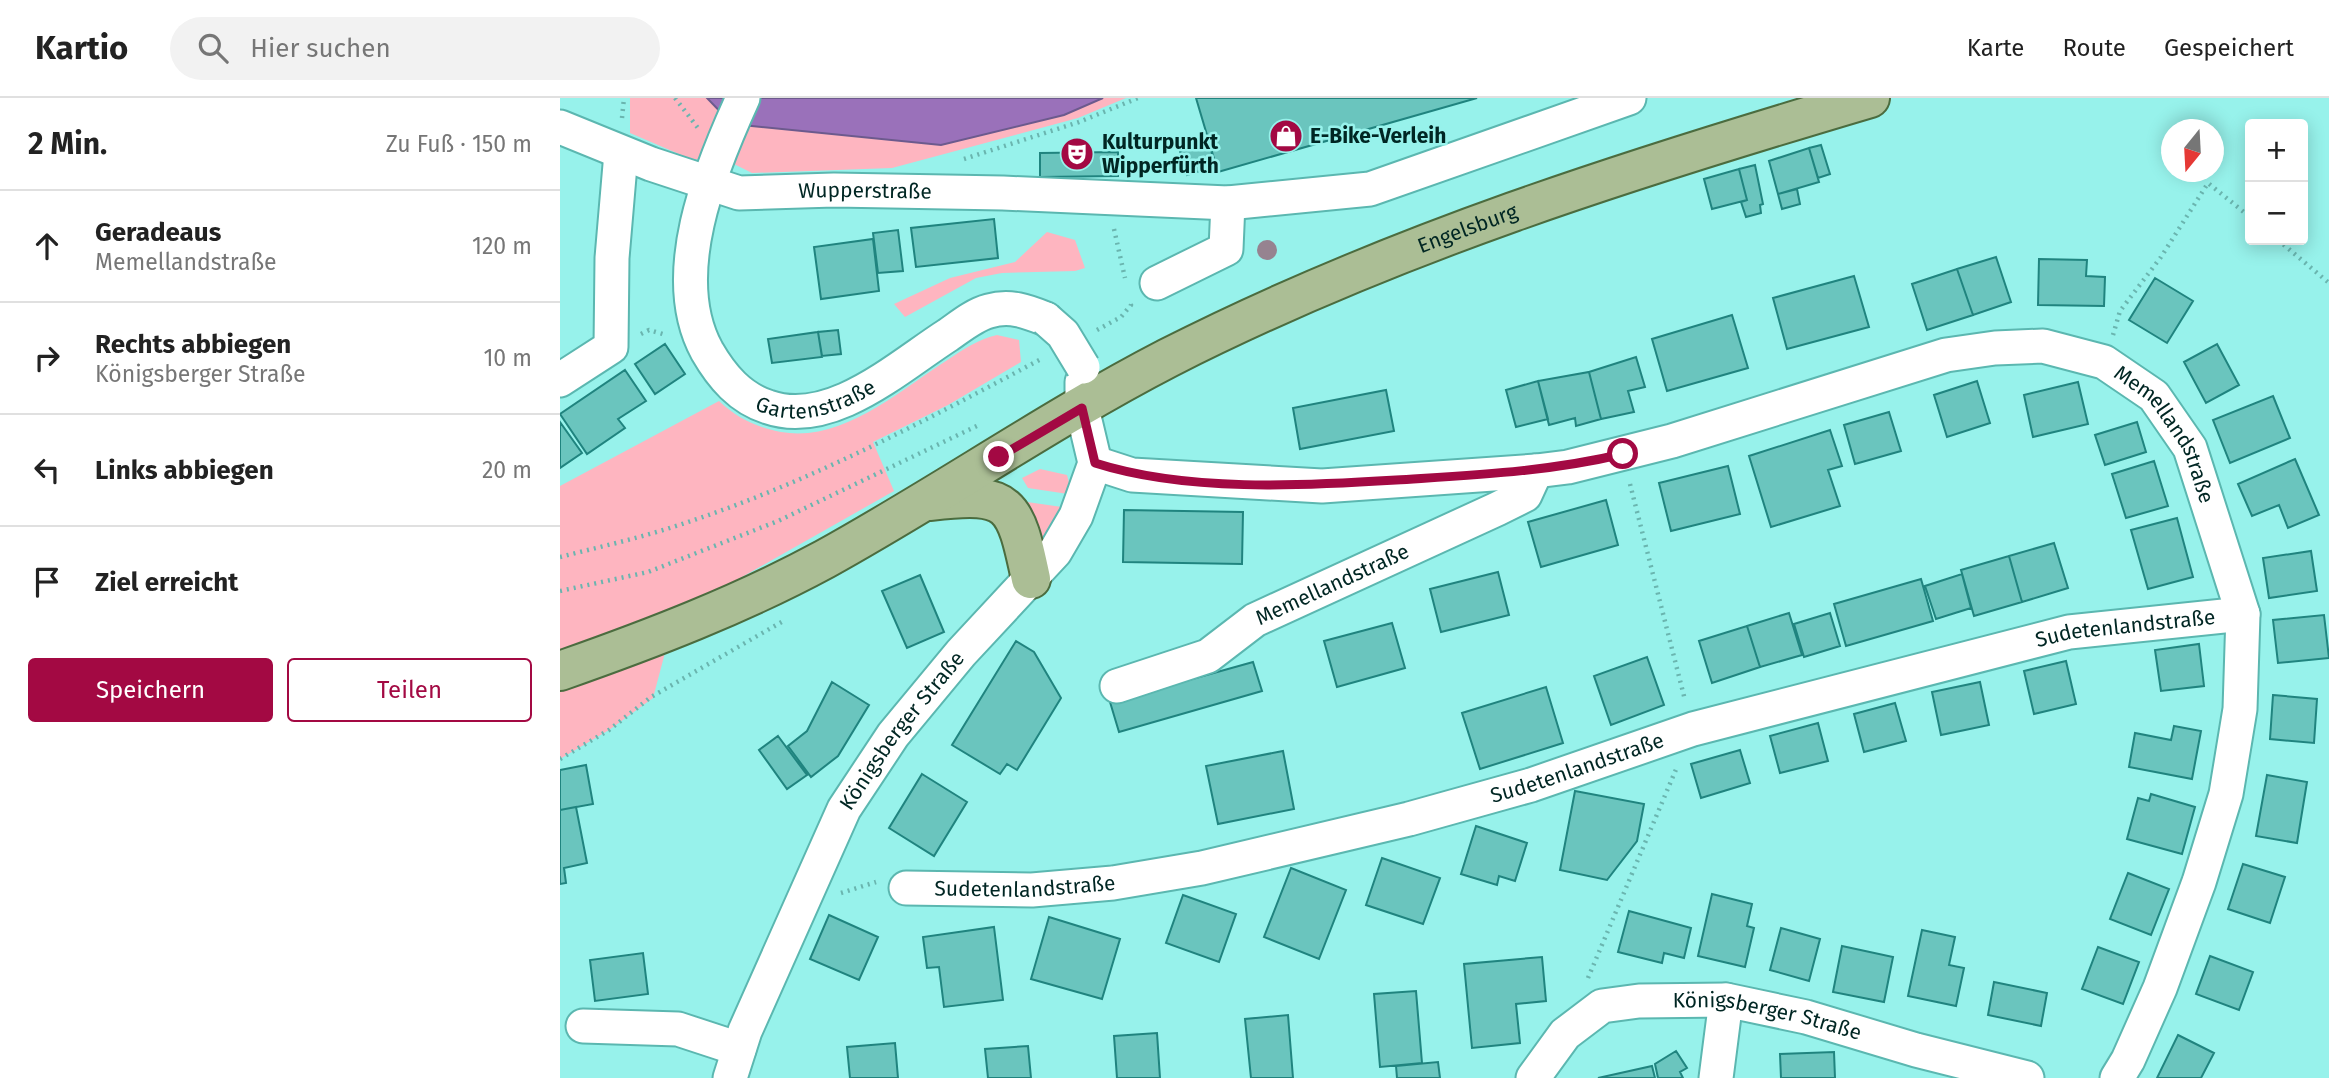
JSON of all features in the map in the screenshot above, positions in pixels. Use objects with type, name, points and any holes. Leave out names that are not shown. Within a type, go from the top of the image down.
[{"type":"main road","name":"Engelsburg","points":[[560,671],[726,609],[824,559],[1167,359],[1305,292],[1444,235],[1677,156],[1870,98]]},
{"type":"main road","points":[[922,502],[973,496],[1004,507],[1020,528],[1031,579]]},
{"type":"street","name":"Gartenstraße","points":[[743,98],[720,148],[691,260],[692,316],[699,335],[720,373],[742,394],[766,407],[802,413],[827,409],[986,312],[1017,309],[1046,318],[1063,334],[1083,368],[1082,408]]},
{"type":"street","name":"Wupperstraße","points":[[560,127],[621,153],[739,193],[834,190],[932,192],[1228,203],[1370,189],[1629,98]]},
{"type":"street","points":[[560,380],[611,347],[612,258],[621,153]]},
{"type":"street","points":[[1137,285],[1226,250],[1228,203]]},
{"type":"street","name":"Memellandstraße","points":[[1095,463],[1132,475],[1288,485],[1464,478],[1535,471],[1623,454],[1946,355],[1995,348],[2043,346],[2104,362],[2154,397],[2190,447],[2243,614],[2241,709],[2226,794],[2199,882],[2160,988],[2129,1060],[2117,1078]]},
{"type":"street","points":[[1082,408],[1095,463]]},
{"type":"street","name":"Königsberger Straße","points":[[735,1063],[797,909],[844,809],[892,735],[961,653],[1031,579],[1068,532],[1095,463]]},
{"type":"street","name":"Memellandstraße","points":[[1117,686],[1208,656],[1255,620],[1525,495],[1535,471]]},
{"type":"street","name":"Sudetenlandstraße","points":[[906,888],[1032,890],[1113,883],[1202,868],[1409,820],[1531,785],[1693,729],[2069,632],[2243,614]]},
{"type":"street","points":[[1716,1078],[1726,1000]]},
{"type":"street","name":"Königsberger Straße","points":[[1532,1078],[1565,1034],[1602,1006],[1639,1001],[1726,1000],[1836,1025],[1916,1064],[2027,1078]]},
{"type":"street","points":[[583,1026],[678,1029],[735,1063]]},
{"type":"path","points":[[932,192],[950,163],[1079,122],[1138,98]]},
{"type":"path","points":[[2104,362],[2120,311],[2161,257],[2208,183],[2245,213]]},
{"type":"path","points":[[1112,200],[1112,217],[1137,285],[1131,305],[1121,317]]},
{"type":"path","points":[[2284,245],[2329,283]]},
{"type":"path","points":[[560,558],[678,526],[785,486],[848,458],[1013,374]]},
{"type":"path","points":[[560,591],[648,572],[778,521],[981,424],[999,457]]},
{"type":"path","points":[[1586,983],[1693,729],[1641,539],[1623,454]]},
{"type":"path","points":[[560,759],[609,730],[651,697],[715,663],[794,614]]},
{"type":"path","points":[[797,909],[873,882],[906,888]]},
{"type":"shaded area","points":[[630,98],[707,98],[732,124],[941,145],[1064,115],[1103,98],[1126,98],[1078,118],[892,168],[752,173],[718,156],[693,160],[630,133]]},
{"type":"shaded area","points":[[707,98],[1103,98],[1064,115],[941,145],[732,124]]},
{"type":"shaded area","points":[[1047,232],[1075,240],[1085,268],[1075,271],[1002,273],[976,278],[905,317],[894,304],[950,278],[1015,262]]},
{"type":"shaded area","points":[[997,335],[1019,340],[1021,362],[948,405],[873,442],[894,491],[675,615],[653,698],[609,730],[560,759],[560,486],[719,401],[740,417],[772,430],[804,433],[827,430],[870,411],[966,348]]},
{"type":"shaded area","points":[[1040,469],[1067,475],[1070,486],[1068,494],[1028,488],[1022,478]]},
{"type":"shaded area","points":[[1020,501],[1062,507],[1043,537],[1040,537]]},
{"type":"building","points":[[1196,98],[1477,98],[1218,172]]},
{"type":"building","points":[[1208,141],[1216,166],[1187,175],[1180,151]]},
{"type":"building","points":[[1821,145],[1830,174],[1818,178],[1809,148]]},
{"type":"building","points":[[1809,148],[1819,182],[1778,194],[1769,161]]},
{"type":"building","points":[[1118,152],[1118,176],[1040,177],[1040,153]]},
{"type":"building","points":[[1755,165],[1763,204],[1760,205],[1761,213],[1746,217],[1741,202],[1747,200],[1739,169]]},
{"type":"building","points":[[1739,169],[1747,200],[1712,209],[1704,179]]},
{"type":"building","points":[[1797,189],[1800,204],[1782,209],[1778,194]]},
{"type":"building","points":[[994,219],[998,258],[916,267],[911,228]]},
{"type":"building","points":[[898,230],[903,271],[878,273],[873,233]]},
{"type":"building","points":[[873,239],[879,291],[821,299],[814,247]]},
{"type":"building","points":[[1996,257],[2011,302],[1973,315],[1957,269]]},
{"type":"building","points":[[2039,259],[2087,260],[2086,276],[2105,277],[2104,306],[2038,305]]},
{"type":"building","points":[[1957,269],[1973,315],[1927,330],[1912,284]]},
{"type":"building","points":[[1854,276],[1869,327],[1787,349],[1773,298]]},
{"type":"building","points":[[2155,278],[2193,301],[2167,343],[2129,320]]},
{"type":"building","points":[[1732,315],[1748,368],[1667,391],[1652,339]]},
{"type":"building","points":[[838,330],[841,354],[822,356],[818,332]]},
{"type":"building","points":[[818,332],[822,357],[772,363],[768,339]]},
{"type":"building","points":[[665,344],[685,374],[655,394],[635,364]]},
{"type":"building","points":[[2217,344],[2239,385],[2206,403],[2184,362]]},
{"type":"building","points":[[1636,357],[1645,387],[1628,391],[1634,412],[1601,419],[1589,372]]},
{"type":"building","points":[[625,370],[646,401],[618,419],[625,428],[587,454],[560,414]]},
{"type":"building","points":[[1589,372],[1601,419],[1576,426],[1575,418],[1549,425],[1538,381]]},
{"type":"building","points":[[1538,381],[1548,419],[1516,427],[1506,390]]},
{"type":"building","points":[[1977,381],[1990,423],[1947,437],[1934,395]]},
{"type":"building","points":[[2078,382],[2088,424],[2033,437],[2024,395]]},
{"type":"building","points":[[1386,390],[1394,431],[1300,449],[1293,408]]},
{"type":"building","points":[[2273,396],[2290,438],[2230,463],[2213,420]]},
{"type":"building","points":[[1889,412],[1901,451],[1855,464],[1844,425]]},
{"type":"building","points":[[560,422],[582,453],[560,468]]},
{"type":"building","points":[[2137,422],[2146,452],[2105,465],[2095,435]]},
{"type":"building","points":[[1830,430],[1842,466],[1828,470],[1840,506],[1771,527],[1749,456]]},
{"type":"building","points":[[2295,459],[2319,515],[2288,528],[2279,505],[2252,516],[2238,484]]},
{"type":"building","points":[[2154,461],[2168,506],[2126,518],[2112,474]]},
{"type":"building","points":[[1728,466],[1740,514],[1671,531],[1659,483]]},
{"type":"building","points":[[1606,500],[1618,545],[1541,567],[1528,522]]},
{"type":"building","points":[[1124,510],[1243,512],[1242,564],[1123,562]]},
{"type":"building","points":[[2177,518],[2193,577],[2148,589],[2131,530]]},
{"type":"building","points":[[2054,543],[2068,588],[2022,602],[2009,556]]},
{"type":"building","points":[[2311,551],[2317,591],[2269,598],[2263,558]]},
{"type":"building","points":[[2009,556],[2022,602],[1974,616],[1961,570]]},
{"type":"building","points":[[1498,572],[1509,615],[1441,632],[1430,589]]},
{"type":"building","points":[[1962,574],[1971,608],[1936,619],[1925,586]]},
{"type":"building","points":[[920,575],[944,632],[907,648],[882,591]]},
{"type":"building","points":[[1921,579],[1933,621],[1846,646],[1834,604]]},
{"type":"building","points":[[1789,613],[1802,655],[1760,667],[1747,626]]},
{"type":"building","points":[[1830,613],[1840,646],[1804,657],[1794,624]]},
{"type":"building","points":[[2324,615],[2329,658],[2278,663],[2273,620]]},
{"type":"building","points":[[1392,623],[1405,668],[1337,687],[1324,641]]},
{"type":"building","points":[[1747,626],[1760,667],[1712,683],[1699,641]]},
{"type":"building","points":[[1016,641],[1034,652],[1061,698],[1017,770],[1007,764],[1000,774],[952,745]]},
{"type":"building","points":[[2199,644],[2204,686],[2161,691],[2155,650]]},
{"type":"building","points":[[1647,657],[1664,705],[1611,725],[1594,676]]},
{"type":"building","points":[[2066,661],[2076,704],[2034,714],[2024,671]]},
{"type":"building","points":[[1253,662],[1262,691],[1119,732],[1110,702]]},
{"type":"building","points":[[832,682],[869,705],[838,756],[811,777],[788,746],[807,731]]},
{"type":"building","points":[[1980,682],[1989,725],[1941,735],[1932,692]]},
{"type":"building","points":[[1546,687],[1563,743],[1480,769],[1462,713]]},
{"type":"building","points":[[2273,695],[2317,699],[2314,743],[2270,739]]},
{"type":"building","points":[[1895,703],[1906,741],[1864,752],[1854,714]]},
{"type":"building","points":[[1818,723],[1828,761],[1780,773],[1770,736]]},
{"type":"building","points":[[2174,726],[2201,731],[2192,779],[2129,767],[2135,733],[2171,740]]},
{"type":"building","points":[[778,736],[807,775],[787,789],[759,750]]},
{"type":"building","points":[[1740,750],[1750,783],[1701,798],[1691,764]]},
{"type":"building","points":[[1283,751],[1294,809],[1218,824],[1206,766]]},
{"type":"building","points":[[586,765],[593,804],[560,810],[560,770]]},
{"type":"building","points":[[922,774],[967,802],[934,856],[889,828]]},
{"type":"building","points":[[2267,775],[2307,782],[2297,843],[2256,836]]},
{"type":"building","points":[[1575,791],[1644,804],[1637,841],[1607,880],[1560,870]]},
{"type":"building","points":[[2151,794],[2195,807],[2182,854],[2127,839],[2138,798],[2149,801]]},
{"type":"building","points":[[576,807],[587,863],[564,868],[566,883],[560,884],[560,810]]},
{"type":"building","points":[[1476,826],[1527,843],[1515,881],[1499,876],[1497,885],[1461,874]]},
{"type":"building","points":[[1382,858],[1440,878],[1423,924],[1366,905]]},
{"type":"building","points":[[2243,864],[2285,877],[2270,923],[2228,909]]},
{"type":"building","points":[[1291,868],[1346,890],[1319,959],[1264,937]]},
{"type":"building","points":[[2128,873],[2169,889],[2151,935],[2110,919]]},
{"type":"building","points":[[1712,894],[1752,904],[1747,926],[1754,928],[1745,967],[1698,956]]},
{"type":"building","points":[[1183,895],[1236,914],[1219,962],[1166,943]]},
{"type":"building","points":[[1629,911],[1691,928],[1684,958],[1664,953],[1662,963],[1618,952]]},
{"type":"building","points":[[829,915],[878,937],[859,980],[810,959]]},
{"type":"building","points":[[1049,917],[1120,939],[1102,999],[1031,979]]},
{"type":"building","points":[[994,927],[1003,1000],[944,1007],[939,967],[927,968],[923,937]]},
{"type":"building","points":[[1781,928],[1820,939],[1809,981],[1770,970]]},
{"type":"building","points":[[1922,930],[1955,937],[1949,965],[1964,968],[1956,1006],[1908,996]]},
{"type":"building","points":[[1842,946],[1893,957],[1884,1002],[1833,992]]},
{"type":"building","points":[[2098,947],[2139,962],[2123,1004],[2082,989]]},
{"type":"building","points":[[643,953],[648,994],[595,1001],[590,960]]},
{"type":"building","points":[[2210,956],[2253,972],[2239,1010],[2196,994]]},
{"type":"building","points":[[1542,957],[1546,1001],[1516,1004],[1520,1043],[1472,1048],[1464,964]]},
{"type":"building","points":[[1994,982],[2047,993],[2041,1026],[1988,1015]]},
{"type":"building","points":[[1416,991],[1422,1063],[1380,1067],[1374,994]]},
{"type":"building","points":[[1288,1015],[1293,1078],[1251,1078],[1245,1019]]},
{"type":"building","points":[[1157,1033],[1160,1078],[1117,1078],[1114,1036]]},
{"type":"building","points":[[2178,1035],[2214,1053],[2201,1078],[2157,1078]]},
{"type":"building","points":[[895,1043],[898,1078],[850,1078],[847,1047]]},
{"type":"building","points":[[1028,1046],[1031,1078],[988,1078],[985,1049]]},
{"type":"building","points":[[1676,1051],[1687,1068],[1680,1072],[1683,1078],[1658,1078],[1655,1064]]},
{"type":"building","points":[[1834,1052],[1835,1078],[1781,1078],[1780,1054]]},
{"type":"building","points":[[1438,1062],[1440,1078],[1397,1078],[1396,1066]]},
{"type":"building","points":[[1652,1066],[1655,1078],[1598,1078]]},
{"type":"place","name":"E-Bike-Verleih","points":[[1286,136]]},
{"type":"place","name":"Kulturpunkt Wipperfürth","points":[[1077,154]]},
{"type":"route","points":[[999,457],[1082,408],[1095,463],[1132,475],[1182,480],[1322,486],[1464,478],[1567,467],[1623,454]]}]
